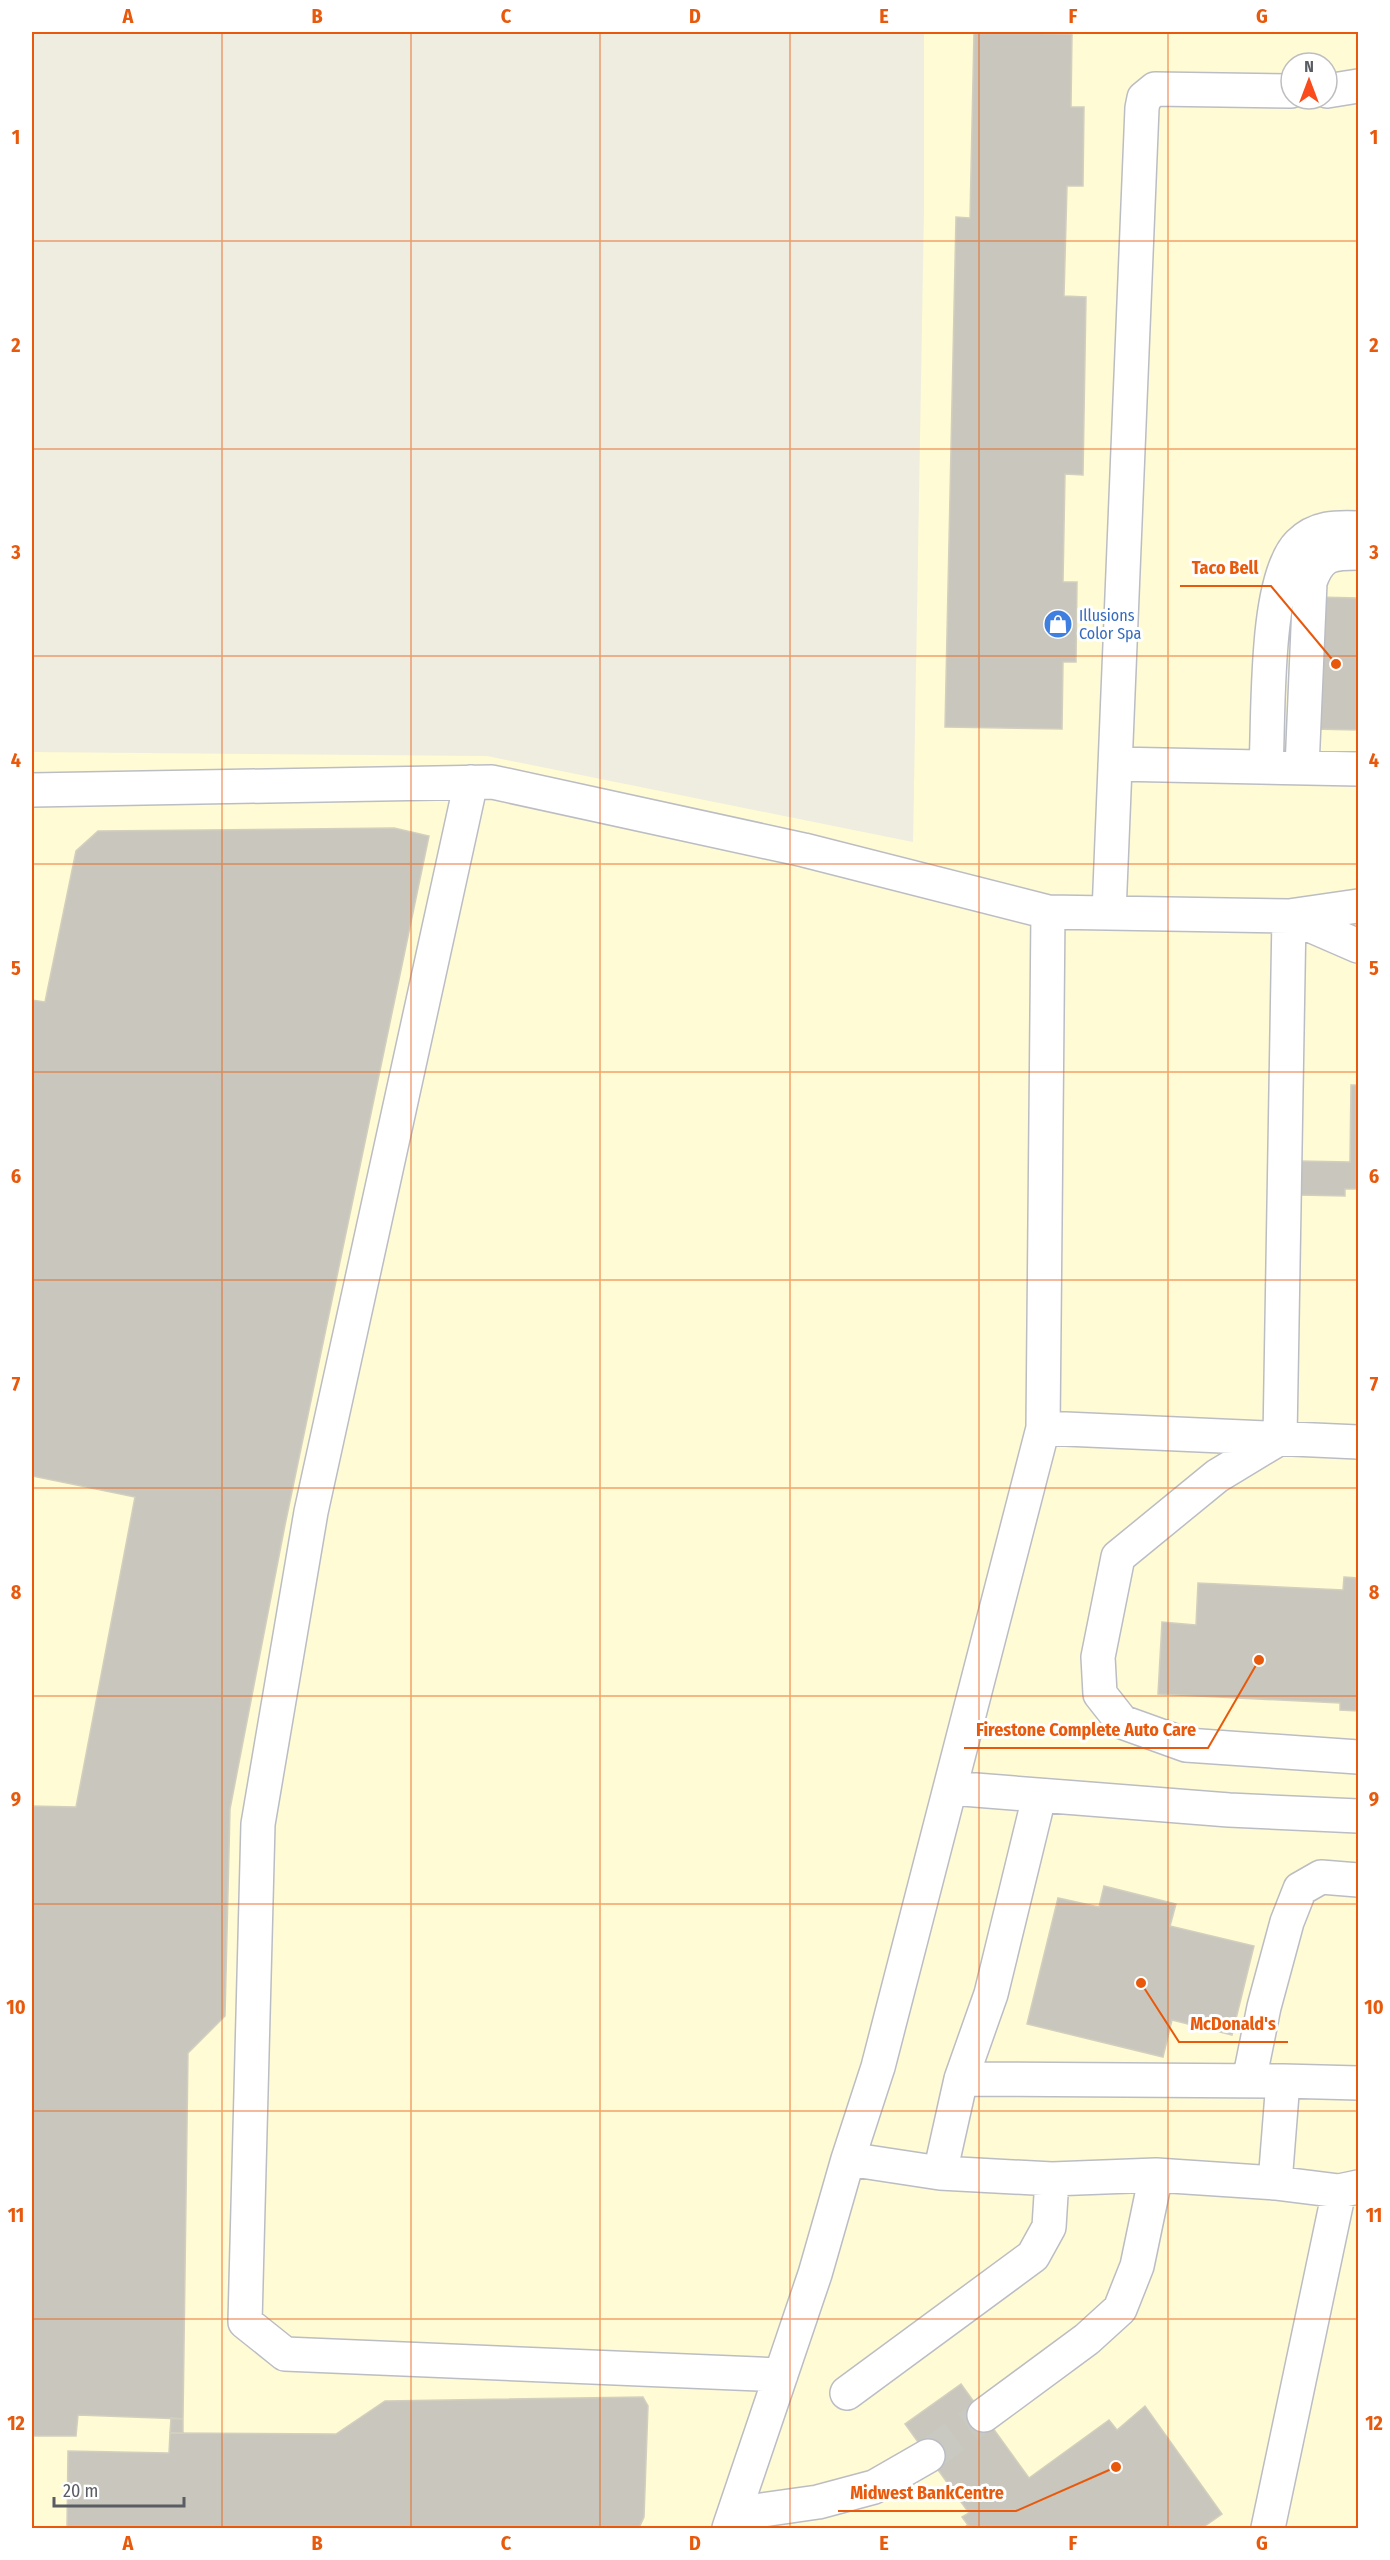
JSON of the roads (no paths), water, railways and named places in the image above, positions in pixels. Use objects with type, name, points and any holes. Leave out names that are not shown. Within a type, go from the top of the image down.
[{"type":"lane","points":[[1339,89],[1359,86]]},
{"type":"lane","points":[[1109,913],[1144,98],[1155,89],[1279,91]]},
{"type":"lane","points":[[1266,767],[1273,622],[1279,584],[1287,563],[1298,545],[1316,533],[1334,527],[1359,528]]},
{"type":"lane","points":[[1302,768],[1310,582],[1317,567],[1329,556],[1338,553],[1359,553]]},
{"type":"lane","points":[[1115,764],[1359,769]]},
{"type":"lane","points":[[471,782],[311,1512],[258,1824],[245,2322],[285,2354],[781,2375]]},
{"type":"lane","points":[[32,790],[492,782],[804,850],[1048,912],[1289,916],[1359,906]]},
{"type":"lane","points":[[732,2521],[815,2274],[848,2159],[878,2067],[1043,1428],[1048,912]]},
{"type":"lane","points":[[1289,916],[1359,945]]},
{"type":"lane","points":[[1280,1438],[1289,916]]},
{"type":"lane","points":[[1043,1428],[1359,1442]]},
{"type":"lane","points":[[1280,1438],[1217,1476],[1118,1557],[1098,1657],[1100,1695],[1122,1722],[1186,1745],[1359,1757]]},
{"type":"lane","points":[[950,1788],[1039,1797],[1359,1816]]},
{"type":"lane","points":[[940,2173],[961,2079],[991,1995],[1039,1797]]},
{"type":"lane","points":[[1249,2081],[1264,2007],[1287,1922],[1300,1889],[1321,1877],[1359,1880]]},
{"type":"lane","points":[[961,2079],[1283,2081],[1359,2084]]},
{"type":"lane","points":[[1275,2183],[1283,2081]]},
{"type":"lane","points":[[848,2159],[940,2173],[1052,2179],[1156,2175],[1275,2183],[1352,2195],[1268,2529]]},
{"type":"lane","points":[[984,2415],[1087,2339],[1120,2309],[1137,2266],[1156,2175]]},
{"type":"lane","points":[[847,2393],[1033,2256],[1049,2227],[1052,2179]]},
{"type":"lane","points":[[732,2521],[874,2487],[928,2456]]},
{"type":"tunnel","points":[[928,2456],[984,2415]]},
{"type":"place","name":"Illusions Color Spa","points":[[1058,624]]},
{"type":"place","name":"Taco Bell","points":[[1336,664]]},
{"type":"place","name":"Firestone Complete Auto Care","points":[[1259,1660]]},
{"type":"place","name":"McDonald's","points":[[1141,1983]]},
{"type":"place","name":"Midwest BankCentre","points":[[1116,2467]]}]
